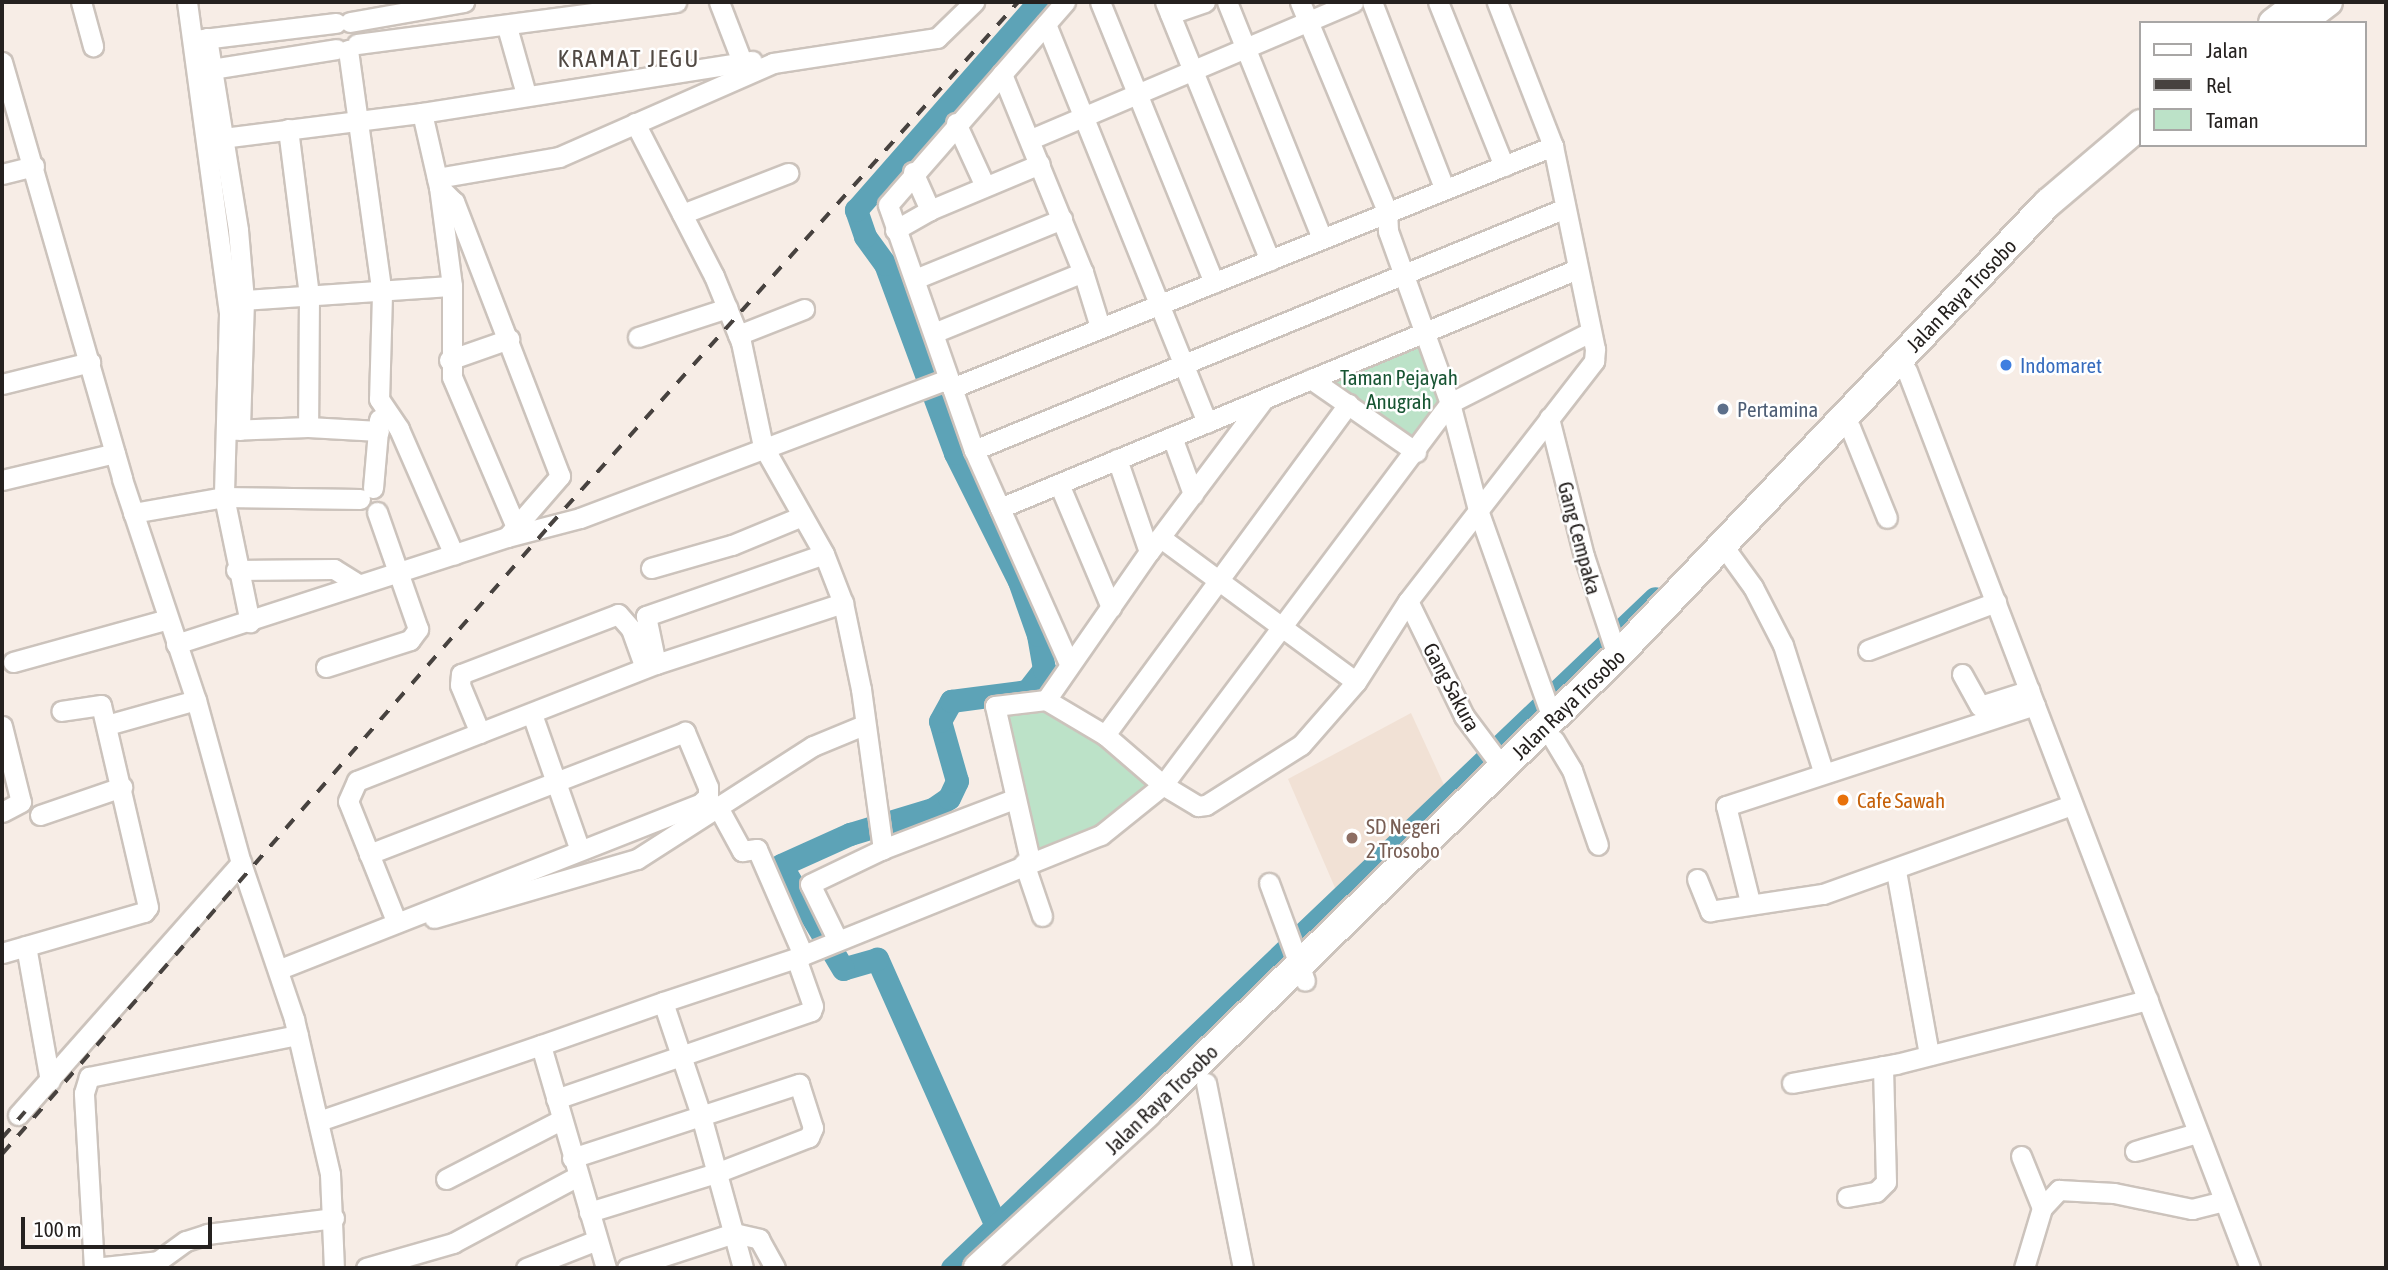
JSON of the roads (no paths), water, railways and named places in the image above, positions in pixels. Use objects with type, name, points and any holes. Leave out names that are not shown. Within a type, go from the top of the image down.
[{"type":"highway","points":[[2276,21],[2301,2]]},
{"type":"highway","points":[[2303,21],[2328,2]]},
{"type":"highway","name":"Jalan Raya Trosobo","points":[[1006,1268],[1206,1083],[1299,960],[1495,760],[1549,716],[1612,647],[1728,552],[2048,203],[2140,125]]},
{"type":"highway","name":"Jalan Raya Trosobo","points":[[978,1268],[1549,716],[1728,552],[2072,201],[2140,143]]},
{"type":"street","points":[[81,2],[93,46]]},
{"type":"street","points":[[187,2],[203,70],[229,314],[232,430]]},
{"type":"street","points":[[198,40],[343,22],[439,4],[464,2]]},
{"type":"street","points":[[203,70],[676,2]]},
{"type":"street","points":[[719,2],[749,66]]},
{"type":"street","points":[[731,2],[749,66]]},
{"type":"street","points":[[223,138],[357,119],[422,113],[526,94],[749,66],[937,38],[974,2]]},
{"type":"street","points":[[1065,2],[913,172],[888,205],[895,230],[936,332],[941,383],[974,450],[1069,663]]},
{"type":"street","points":[[1100,2],[1138,90],[1214,283]]},
{"type":"street","points":[[1205,2],[1168,8],[1270,261]]},
{"type":"street","points":[[1227,2],[1322,238]]},
{"type":"street","points":[[1290,2],[1304,22]]},
{"type":"street","points":[[1300,2],[1304,22],[1383,219],[1450,403],[1478,510],[1549,716],[1572,769],[1598,845]]},
{"type":"street","points":[[1031,139],[1138,90],[1247,50],[1353,2]]},
{"type":"street","points":[[1372,2],[1444,188]]},
{"type":"street","points":[[1438,2],[1504,166]]},
{"type":"street","points":[[1042,916],[1027,861],[994,708],[1045,699],[1105,734],[1163,785],[1198,806],[1206,806],[1301,745],[1356,682],[1408,601],[1594,361],[1553,146],[1497,2]]},
{"type":"street","points":[[343,22],[359,31],[347,48],[382,294],[379,431],[366,494]]},
{"type":"street","points":[[1045,24],[1207,423]]},
{"type":"street","points":[[507,27],[526,94]]},
{"type":"street","points":[[2,62],[133,513],[196,700],[241,863],[280,969],[319,1121],[334,1217],[334,1268]]},
{"type":"street","points":[[438,182],[546,161],[635,123],[749,66]]},
{"type":"street","points":[[203,70],[223,138],[244,300],[224,497],[236,570],[250,622]]},
{"type":"street","points":[[1002,74],[1031,139],[1083,272],[1100,327]]},
{"type":"street","points":[[422,113],[438,182],[452,286],[449,360],[511,531]]},
{"type":"street","points":[[635,123],[727,307],[738,335],[763,446],[800,517],[824,554],[843,603],[882,846]]},
{"type":"street","points":[[956,123],[985,186]]},
{"type":"street","points":[[288,129],[309,296],[308,427]]},
{"type":"street","points":[[176,644],[454,555],[511,531],[580,518],[763,446],[1100,327],[1322,238],[1383,219],[1444,188],[1553,146]]},
{"type":"street","points":[[895,230],[930,209],[1040,164]]},
{"type":"street","points":[[2,174],[34,166]]},
{"type":"street","points":[[913,172],[930,209]]},
{"type":"street","points":[[682,214],[788,173]]},
{"type":"street","points":[[438,182],[454,202],[560,474],[511,531]]},
{"type":"street","points":[[974,450],[1563,209]]},
{"type":"street","points":[[915,279],[1062,219]]},
{"type":"street","points":[[1000,508],[1575,270]]},
{"type":"street","points":[[936,332],[1083,272]]},
{"type":"street","points":[[244,300],[382,294],[452,286]]},
{"type":"street","points":[[638,337],[727,307]]},
{"type":"street","points":[[738,335],[804,309]]},
{"type":"street","points":[[319,1121],[818,948],[1027,861],[1101,835],[1163,785],[1416,452],[1450,403],[1590,332]]},
{"type":"street","points":[[449,360],[509,339]]},
{"type":"street","points":[[2,384],[90,362]]},
{"type":"street","points":[[1907,371],[2247,1259]]},
{"type":"street","points":[[1311,379],[1416,452]]},
{"type":"street","points":[[1045,699],[1192,494],[1265,398]]},
{"type":"street","points":[[379,399],[399,429],[454,555]]},
{"type":"street","points":[[1105,734],[1216,580],[1349,404]]},
{"type":"street","name":"Gang Cempaka","points":[[1549,418],[1612,647]]},
{"type":"street","points":[[232,430],[308,427],[379,431]]},
{"type":"street","points":[[1850,428],[1887,518]]},
{"type":"street","points":[[1172,437],[1192,494]]},
{"type":"street","points":[[2,480],[115,453]]},
{"type":"street","points":[[1117,459],[1155,545],[1216,580],[1356,682]]},
{"type":"street","points":[[1059,484],[1111,607]]},
{"type":"street","points":[[133,513],[224,497],[366,494],[384,498],[377,512],[418,624],[416,634],[326,667]]},
{"type":"street","points":[[651,568],[732,544],[800,517]]},
{"type":"street","points":[[1728,552],[1783,645],[1823,771]]},
{"type":"street","points":[[650,666],[646,616],[824,554]]},
{"type":"street","points":[[236,570],[334,569],[358,584]]},
{"type":"street","name":"Gang Sakura","points":[[1408,601],[1464,716],[1495,760]]},
{"type":"street","points":[[1868,650],[1996,602]]},
{"type":"street","points":[[396,921],[348,801],[357,781],[532,715],[650,666],[843,603]]},
{"type":"street","points":[[480,733],[460,685],[461,674],[618,614],[631,629],[650,666]]},
{"type":"street","points":[[13,662],[168,619]]},
{"type":"street","points":[[1962,674],[1980,706],[2033,697]]},
{"type":"street","points":[[1750,902],[1726,806],[2033,697]]},
{"type":"street","points":[[107,725],[196,700]]},
{"type":"street","points":[[2,953],[147,910],[122,787],[99,703],[61,711]]},
{"type":"street","points":[[532,715],[580,850]]},
{"type":"street","points":[[396,921],[420,922],[614,868],[648,853],[813,746],[864,725]]},
{"type":"street","points":[[280,969],[706,799],[708,787],[690,736],[680,734],[369,854]]},
{"type":"street","points":[[2,812],[21,802],[3,739]]},
{"type":"street","points":[[40,815],[122,787]]},
{"type":"street","points":[[556,1099],[682,1059],[812,1010],[818,948],[810,884],[882,846],[1014,799]]},
{"type":"street","points":[[1697,878],[1710,911],[1750,902],[1833,892],[2072,805]]},
{"type":"street","points":[[719,809],[742,851],[757,849],[818,948]]},
{"type":"street","points":[[18,1115],[241,863]]},
{"type":"street","points":[[1896,871],[1928,1055]]},
{"type":"street","points":[[1269,883],[1299,960]]},
{"type":"street","points":[[26,946],[50,1080]]},
{"type":"street","points":[[1792,1083],[1883,1066],[2148,1000]]},
{"type":"street","points":[[663,1002],[701,1115],[743,1268]]},
{"type":"street","points":[[298,1035],[96,1072],[89,1077],[83,1093],[94,1268],[158,1261],[186,1241],[207,1234],[334,1217]]},
{"type":"street","points":[[541,1045],[606,1268]]},
{"type":"street","points":[[1847,1197],[1876,1192],[1886,1182],[1883,1066]]},
{"type":"street","points":[[366,1268],[453,1243],[575,1167],[701,1115],[797,1082],[813,1128],[809,1137],[716,1173],[589,1212]]},
{"type":"street","points":[[1206,1083],[1243,1268]]},
{"type":"street","points":[[446,1179],[561,1120]]},
{"type":"street","points":[[2135,1151],[2197,1133]]},
{"type":"street","points":[[2021,1156],[2042,1208]]},
{"type":"street","points":[[2024,1268],[2042,1208],[2059,1190],[2073,1187],[2192,1209],[2226,1207]]},
{"type":"street","points":[[627,1268],[661,1263],[734,1233],[759,1239],[775,1268]]},
{"type":"street","points":[[526,1268],[597,1240]]},
{"type":"waterway","points":[[997,1228],[877,959],[843,969],[781,865],[850,834],[933,809],[949,798],[957,781],[940,721],[951,701],[1027,691],[1044,669],[1038,635],[1019,581],[955,453],[885,264],[865,236],[856,210],[1039,2]]},
{"type":"waterway","points":[[952,1268],[1655,598]]},
{"type":"railway","points":[[2,1154],[549,526],[1018,2]]},
{"type":"railway","points":[[2,1138],[25,1112]]},
{"type":"place","name":"Indomaret","points":[[2006,365]]},
{"type":"place","name":"Pertamina","points":[[1723,409]]},
{"type":"place","name":"Cafe Sawah","points":[[1843,800]]},
{"type":"place","name":"SD Negeri 2 Trosobo","points":[[1352,838]]},
{"type":"district","name":"KRAMAT JEGU","points":[[629,59]]},
{"type":"park label","name":"Taman Pejayah Anugrah","points":[[1399,389]]}]
